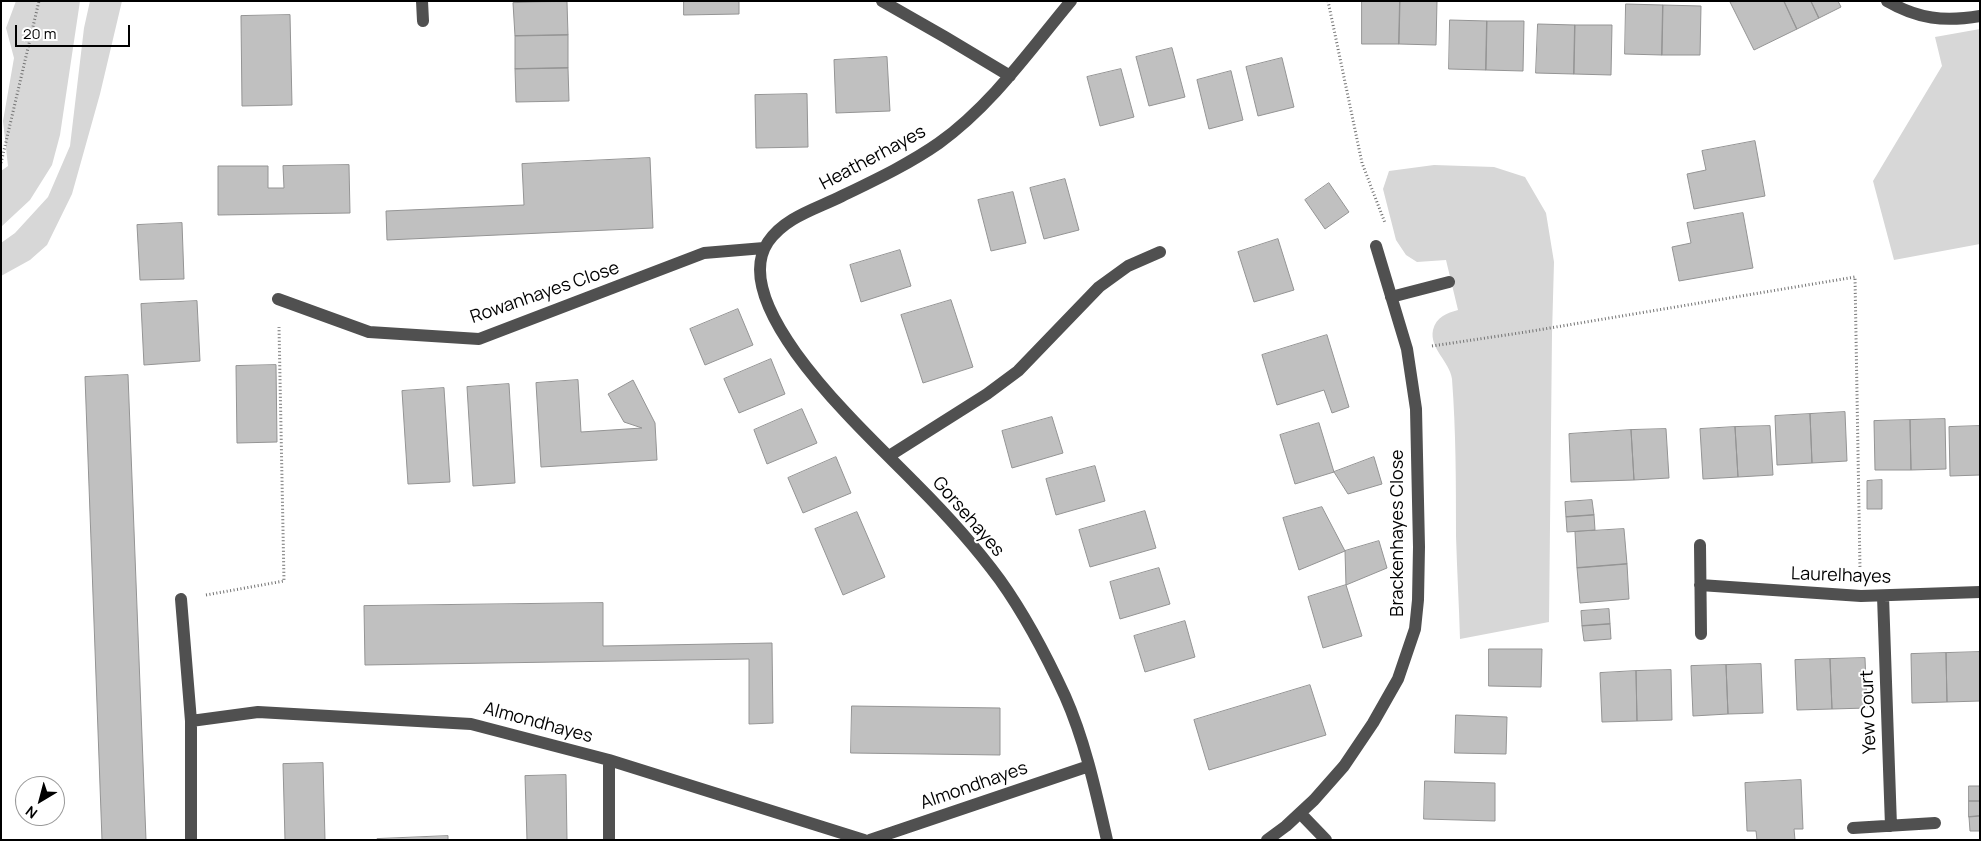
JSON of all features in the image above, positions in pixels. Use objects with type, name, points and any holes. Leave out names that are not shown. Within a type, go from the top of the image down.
[{"type":"street","points":[[422,1],[423,21]]},
{"type":"street","points":[[882,1],[1010,76]]},
{"type":"street","name":"Heatherhayes","points":[[764,248],[776,232],[785,224],[918,157],[942,141],[1010,76],[1071,1]]},
{"type":"street","points":[[1887,1],[1902,10],[1941,20],[1980,16]]},
{"type":"street","name":"Brackenhayes Close","points":[[1267,840],[1300,813],[1344,766],[1373,723],[1398,679],[1415,629],[1418,600],[1419,547],[1416,408],[1407,349],[1376,246]]},
{"type":"street","name":"Rowanhayes Close","points":[[278,299],[369,332],[479,339],[704,253],[764,248]]},
{"type":"street","name":"Gorsehayes","points":[[764,248],[760,262],[761,287],[765,302],[778,327],[819,382],[951,521],[1001,582],[1043,653],[1066,697],[1089,766],[1107,840]]},
{"type":"street","points":[[889,456],[987,394],[1018,371],[1093,293],[1113,275],[1160,252]]},
{"type":"street","points":[[1391,297],[1450,282]]},
{"type":"street","points":[[1700,545],[1700,634]]},
{"type":"street","name":"Laurelhayes","points":[[1700,585],[1861,596],[1980,592]]},
{"type":"street","name":"Yew Court","points":[[1883,596],[1891,826]]},
{"type":"street","points":[[181,599],[191,721],[191,840]]},
{"type":"street","name":"Almondhayes","points":[[191,721],[258,712],[471,724],[609,760],[864,840]]},
{"type":"street","points":[[609,760],[609,840]]},
{"type":"street","name":"Almondhayes","points":[[870,840],[1089,766]]},
{"type":"street","points":[[1300,813],[1326,840]]},
{"type":"street","points":[[1853,828],[1935,823]]},
{"type":"path","points":[[1,164],[39,1]]},
{"type":"path","points":[[1328,1],[1362,163],[1387,227],[1376,246]]},
{"type":"path","points":[[1407,349],[1526,332],[1855,276],[1861,596]]},
{"type":"path","points":[[181,599],[284,581],[278,299]]},
{"type":"shaded area","points":[[16,1],[80,1],[60,135],[52,165],[30,200],[1,227],[1,171],[8,166],[3,121],[14,58],[6,28]]},
{"type":"shaded area","points":[[90,1],[122,1],[100,94],[72,194],[47,245],[30,260],[1,276],[1,243],[15,233],[48,197],[70,146],[84,28]]},
{"type":"shaded area","points":[[1980,29],[1980,244],[1894,260],[1873,181],[1942,66],[1935,37]]},
{"type":"shaded area","points":[[1434,165],[1494,167],[1525,177],[1546,213],[1554,262],[1549,622],[1460,639],[1452,379],[1448,367],[1434,343],[1433,337],[1434,326],[1439,319],[1446,314],[1458,310],[1446,260],[1417,262],[1406,255],[1396,240],[1383,189],[1389,171]]},
{"type":"building","points":[[684,1],[739,1],[739,14],[684,15]]},
{"type":"building","points":[[1362,1],[1400,1],[1399,44],[1362,44]]},
{"type":"building","points":[[1400,1],[1437,1],[1436,45],[1399,44]]},
{"type":"building","points":[[1784,1],[1797,29],[1754,50],[1730,2]]},
{"type":"building","points":[[1784,1],[1811,1],[1819,18],[1797,29]]},
{"type":"building","points":[[1811,1],[1838,1],[1841,7],[1819,18]]},
{"type":"building","points":[[567,2],[568,35],[515,36],[513,3]]},
{"type":"building","points":[[1626,4],[1663,5],[1662,55],[1625,54]]},
{"type":"building","points":[[1663,5],[1701,6],[1700,55],[1662,55]]},
{"type":"building","points":[[290,15],[292,105],[242,106],[241,16]]},
{"type":"building","points":[[1450,20],[1487,21],[1486,70],[1449,69]]},
{"type":"building","points":[[1487,21],[1524,21],[1523,71],[1486,70]]},
{"type":"building","points":[[1538,24],[1575,25],[1574,74],[1536,73]]},
{"type":"building","points":[[1575,25],[1612,25],[1611,75],[1574,74]]},
{"type":"building","points":[[568,35],[568,68],[515,69],[515,36]]},
{"type":"building","points":[[1172,48],[1185,97],[1149,106],[1136,57]]},
{"type":"building","points":[[887,57],[890,111],[836,113],[834,60]]},
{"type":"building","points":[[1282,58],[1294,107],[1258,116],[1246,67]]},
{"type":"building","points":[[568,68],[569,101],[516,102],[515,69]]},
{"type":"building","points":[[1121,69],[1134,117],[1100,126],[1087,77]]},
{"type":"building","points":[[1231,71],[1243,120],[1209,129],[1197,80]]},
{"type":"building","points":[[807,94],[808,147],[756,148],[755,95]]},
{"type":"building","points":[[1755,141],[1765,196],[1694,209],[1687,174],[1706,170],[1702,151]]},
{"type":"building","points":[[650,158],[653,228],[387,240],[386,211],[524,205],[522,164]]},
{"type":"building","points":[[349,165],[350,213],[218,215],[218,166],[268,166],[268,188],[284,188],[283,166]]},
{"type":"building","points":[[1065,179],[1079,230],[1044,239],[1030,188]]},
{"type":"building","points":[[1329,183],[1349,212],[1325,229],[1305,200]]},
{"type":"building","points":[[1013,192],[1026,243],[991,251],[978,200]]},
{"type":"building","points":[[1743,213],[1753,268],[1679,281],[1672,247],[1691,243],[1687,223]]},
{"type":"building","points":[[182,223],[184,279],[140,280],[137,225]]},
{"type":"building","points":[[1278,239],[1294,290],[1254,302],[1238,252]]},
{"type":"building","points":[[900,250],[911,286],[861,302],[850,265]]},
{"type":"building","points":[[951,300],[973,367],[923,383],[901,315]]},
{"type":"building","points":[[197,301],[200,361],[144,365],[141,304]]},
{"type":"building","points":[[738,309],[753,345],[705,365],[690,329]]},
{"type":"building","points":[[1327,335],[1349,407],[1332,413],[1324,390],[1277,405],[1262,355]]},
{"type":"building","points":[[771,359],[785,394],[739,413],[724,379]]},
{"type":"building","points":[[276,365],[277,442],[237,443],[236,366]]},
{"type":"building","points":[[128,375],[146,840],[102,840],[85,377]]},
{"type":"building","points":[[578,380],[581,432],[642,428],[624,422],[608,394],[633,380],[655,423],[657,460],[541,467],[536,383]]},
{"type":"building","points":[[509,384],[515,483],[473,486],[467,387]]},
{"type":"building","points":[[444,388],[450,482],[408,484],[402,391]]},
{"type":"building","points":[[802,409],[817,443],[767,464],[754,430]]},
{"type":"building","points":[[1845,412],[1847,461],[1812,463],[1810,414]]},
{"type":"building","points":[[1810,414],[1812,463],[1777,465],[1775,416]]},
{"type":"building","points":[[1052,417],[1063,453],[1012,468],[1002,431]]},
{"type":"building","points":[[1945,419],[1946,469],[1911,470],[1910,420]]},
{"type":"building","points":[[1910,420],[1911,470],[1875,470],[1874,421]]},
{"type":"building","points":[[1319,423],[1334,472],[1295,484],[1280,435]]},
{"type":"building","points":[[1770,426],[1773,475],[1738,477],[1735,427]]},
{"type":"building","points":[[1980,426],[1980,475],[1950,476],[1949,427]]},
{"type":"building","points":[[1735,427],[1738,477],[1703,479],[1700,429]]},
{"type":"building","points":[[1666,429],[1669,478],[1634,480],[1631,430]]},
{"type":"building","points":[[1631,430],[1634,480],[1571,482],[1569,434]]},
{"type":"building","points":[[836,457],[851,493],[803,513],[788,478]]},
{"type":"building","points":[[1374,457],[1382,484],[1348,494],[1334,472]]},
{"type":"building","points":[[1095,466],[1105,501],[1056,515],[1046,479]]},
{"type":"building","points":[[1882,480],[1882,509],[1867,509],[1867,481]]},
{"type":"building","points":[[1592,500],[1594,515],[1566,517],[1565,502]]},
{"type":"building","points":[[1322,507],[1345,551],[1299,570],[1283,518]]},
{"type":"building","points":[[1145,511],[1156,548],[1090,567],[1079,530]]},
{"type":"building","points":[[857,512],[885,577],[843,595],[815,529]]},
{"type":"building","points":[[1594,515],[1595,530],[1567,532],[1566,517]]},
{"type":"building","points":[[1624,529],[1627,564],[1577,568],[1575,532]]},
{"type":"building","points":[[1379,541],[1387,568],[1346,585],[1345,551]]},
{"type":"building","points":[[1627,564],[1629,599],[1580,603],[1577,568]]},
{"type":"building","points":[[1159,568],[1170,604],[1120,619],[1110,582]]},
{"type":"building","points":[[1346,585],[1362,636],[1323,648],[1308,597]]},
{"type":"building","points":[[603,603],[603,646],[772,643],[773,723],[749,724],[749,659],[365,665],[364,606]]},
{"type":"building","points":[[1609,609],[1610,624],[1582,626],[1581,611]]},
{"type":"building","points":[[1185,621],[1195,657],[1145,672],[1134,636]]},
{"type":"building","points":[[1610,624],[1611,639],[1584,641],[1582,626]]},
{"type":"building","points":[[1489,649],[1542,649],[1541,687],[1489,686]]},
{"type":"building","points":[[1980,652],[1980,701],[1947,702],[1946,653]]},
{"type":"building","points":[[1946,653],[1947,702],[1912,703],[1911,654]]},
{"type":"building","points":[[1865,658],[1867,708],[1832,709],[1830,659]]},
{"type":"building","points":[[1830,659],[1832,709],[1797,710],[1795,660]]},
{"type":"building","points":[[1761,664],[1763,713],[1728,714],[1726,665]]},
{"type":"building","points":[[1726,665],[1728,714],[1693,716],[1691,666]]},
{"type":"building","points":[[1671,670],[1672,720],[1637,721],[1636,671]]},
{"type":"building","points":[[1636,671],[1637,721],[1602,722],[1600,673]]},
{"type":"building","points":[[1310,685],[1326,735],[1209,770],[1194,720]]},
{"type":"building","points":[[852,706],[1000,708],[1000,755],[851,753]]},
{"type":"building","points":[[1456,715],[1507,717],[1506,754],[1455,753]]},
{"type":"building","points":[[323,763],[325,840],[285,840],[283,764]]},
{"type":"building","points":[[566,775],[567,840],[527,840],[525,776]]},
{"type":"building","points":[[1801,780],[1803,829],[1794,829],[1795,840],[1757,840],[1756,831],[1747,831],[1745,783]]},
{"type":"building","points":[[1425,781],[1495,783],[1495,821],[1424,819]]},
{"type":"building","points":[[1969,786],[1980,786],[1980,801],[1969,801]]},
{"type":"building","points":[[1969,801],[1980,801],[1980,816],[1969,817]]},
{"type":"building","points":[[1980,816],[1980,831],[1970,831],[1969,817]]},
{"type":"building","points":[[448,836],[448,840],[377,840],[377,839]]}]
